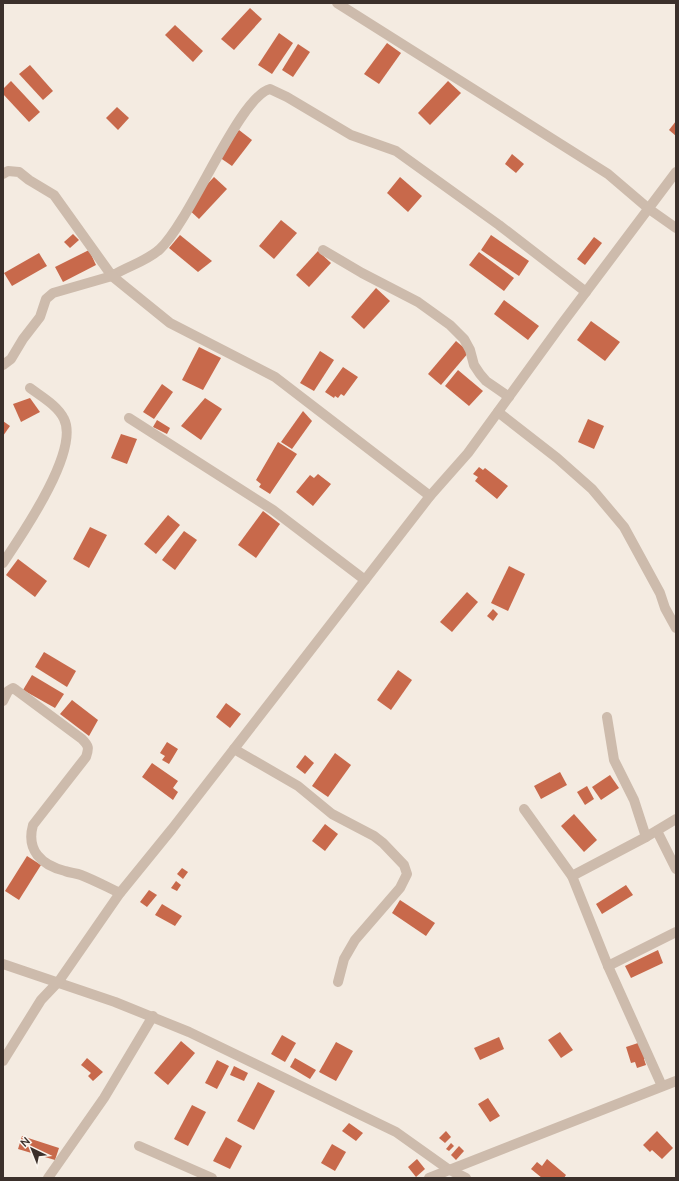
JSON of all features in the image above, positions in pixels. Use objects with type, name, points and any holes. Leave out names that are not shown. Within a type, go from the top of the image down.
[{"type":"street","points":[[337,3],[608,174],[649,209],[676,228]]},
{"type":"street","points":[[3,365],[11,359],[23,339],[40,317],[46,299],[53,293],[112,276],[124,268],[142,261],[160,249],[184,217],[241,117],[260,95],[270,89],[287,97],[351,135],[396,151],[586,292]]},
{"type":"street","points":[[3,174],[8,171],[19,172],[54,195],[112,276],[170,323],[275,377],[430,496]]},
{"type":"street","points":[[3,1061],[40,1000],[59,981],[120,893],[234,749],[430,496],[468,453],[676,172]]},
{"type":"street","points":[[323,250],[362,273],[418,302],[450,325],[464,340],[470,350],[474,365],[480,374],[509,397]]},
{"type":"street","points":[[3,563],[44,500],[61,461],[67,433],[65,420],[56,409],[30,388]]},
{"type":"street","points":[[498,412],[557,458],[592,489],[624,527],[660,593],[665,608],[676,628]]},
{"type":"street","points":[[129,418],[274,510],[365,580]]},
{"type":"street","points":[[3,701],[8,691],[13,688],[82,739],[88,745],[89,749],[86,757],[33,825],[30,836],[32,848],[38,857],[50,865],[64,871],[79,874],[120,893]]},
{"type":"street","points":[[607,717],[614,760],[634,800],[646,837]]},
{"type":"street","points":[[234,749],[298,786],[332,814],[374,836],[404,865],[407,874],[403,884],[355,940],[344,959],[338,982]]},
{"type":"street","points":[[524,809],[572,876],[608,966],[662,1086]]},
{"type":"street","points":[[572,876],[657,831],[676,819]]},
{"type":"street","points":[[657,831],[676,869]]},
{"type":"street","points":[[608,966],[676,932]]},
{"type":"street","points":[[3,964],[59,981],[153,1016],[396,1132],[448,1169],[466,1178]]},
{"type":"street","points":[[48,1178],[104,1098],[153,1016]]},
{"type":"street","points":[[429,1178],[448,1169],[676,1081]]},
{"type":"street","points":[[139,1146],[212,1178]]},
{"type":"building","points":[[250,8],[262,19],[234,50],[221,39]]},
{"type":"building","points":[[175,25],[203,51],[193,62],[165,35]]},
{"type":"building","points":[[279,33],[293,43],[272,74],[258,65]]},
{"type":"building","points":[[387,43],[401,53],[379,84],[364,74]]},
{"type":"building","points":[[298,44],[310,52],[293,77],[282,70]]},
{"type":"building","points":[[30,65],[53,91],[43,100],[19,74]]},
{"type":"building","points":[[11,81],[40,112],[29,122],[3,94],[3,89]]},
{"type":"building","points":[[448,81],[461,93],[430,125],[418,113]]},
{"type":"building","points":[[117,107],[129,118],[118,130],[106,118]]},
{"type":"building","points":[[676,121],[676,136],[669,130]]},
{"type":"building","points":[[239,130],[252,140],[232,166],[219,157]]},
{"type":"building","points":[[512,154],[524,164],[516,173],[505,164]]},
{"type":"building","points":[[214,177],[227,189],[199,219],[186,207]]},
{"type":"building","points":[[400,177],[422,196],[408,212],[387,193]]},
{"type":"building","points":[[281,220],[297,233],[274,259],[259,246]]},
{"type":"building","points":[[73,234],[79,240],[70,248],[64,242]]},
{"type":"building","points":[[180,235],[212,261],[198,272],[169,248]]},
{"type":"building","points":[[491,235],[529,261],[519,276],[481,250]]},
{"type":"building","points":[[594,237],[602,243],[585,265],[577,259]]},
{"type":"building","points":[[89,250],[96,265],[63,282],[55,267]]},
{"type":"building","points":[[318,251],[331,263],[309,287],[296,275]]},
{"type":"building","points":[[479,252],[514,278],[504,291],[469,265]]},
{"type":"building","points":[[39,253],[47,266],[12,286],[4,273]]},
{"type":"building","points":[[376,288],[390,301],[364,329],[351,317]]},
{"type":"building","points":[[504,300],[539,326],[528,340],[494,314]]},
{"type":"building","points":[[591,321],[620,342],[605,361],[577,340]]},
{"type":"building","points":[[456,341],[469,352],[441,385],[428,374]]},
{"type":"building","points":[[199,347],[221,358],[203,390],[182,380]]},
{"type":"building","points":[[320,351],[334,360],[314,391],[300,383]]},
{"type":"building","points":[[343,367],[358,377],[344,396],[341,394],[338,398],[335,396],[334,398],[325,392]]},
{"type":"building","points":[[458,370],[483,391],[469,406],[445,386]]},
{"type":"building","points":[[162,384],[173,392],[154,419],[143,412]]},
{"type":"building","points":[[30,398],[40,412],[21,422],[13,404]]},
{"type":"building","points":[[205,398],[222,409],[201,440],[181,426]]},
{"type":"building","points":[[303,411],[312,421],[292,449],[281,442]]},
{"type":"building","points":[[588,419],[604,426],[594,449],[578,442]]},
{"type":"building","points":[[157,420],[170,428],[167,434],[153,427]]},
{"type":"building","points":[[3,421],[10,426],[3,436]]},
{"type":"building","points":[[121,434],[137,439],[127,464],[111,458]]},
{"type":"building","points":[[278,442],[297,454],[270,494],[259,487],[261,484],[256,480]]},
{"type":"building","points":[[479,467],[483,470],[485,468],[508,486],[497,499],[475,481],[478,477],[473,474]]},
{"type":"building","points":[[318,474],[331,484],[313,506],[296,492],[310,475],[314,478]]},
{"type":"building","points":[[263,511],[280,524],[256,558],[238,545]]},
{"type":"building","points":[[168,515],[180,525],[156,554],[144,544]]},
{"type":"building","points":[[90,527],[107,535],[89,568],[73,559]]},
{"type":"building","points":[[184,531],[197,540],[175,570],[162,560]]},
{"type":"building","points":[[18,559],[47,581],[35,597],[6,575]]},
{"type":"building","points":[[509,566],[525,574],[508,611],[491,603]]},
{"type":"building","points":[[467,592],[478,602],[452,632],[440,622]]},
{"type":"building","points":[[493,609],[498,614],[493,621],[487,616]]},
{"type":"building","points":[[44,652],[76,671],[67,687],[35,667]]},
{"type":"building","points":[[398,670],[412,680],[391,710],[377,700]]},
{"type":"building","points":[[32,675],[64,694],[55,708],[23,690]]},
{"type":"building","points":[[72,700],[98,720],[89,736],[60,714]]},
{"type":"building","points":[[226,703],[241,714],[230,728],[216,717]]},
{"type":"building","points":[[167,742],[178,749],[169,764],[162,760],[165,756],[160,753]]},
{"type":"building","points":[[335,753],[351,765],[328,797],[312,786]]},
{"type":"building","points":[[305,755],[314,763],[305,774],[296,767]]},
{"type":"building","points":[[152,763],[178,781],[173,788],[178,792],[173,800],[142,777]]},
{"type":"building","points":[[560,772],[567,785],[541,799],[534,786]]},
{"type":"building","points":[[610,775],[619,788],[601,800],[592,787]]},
{"type":"building","points":[[587,786],[594,799],[585,805],[577,792]]},
{"type":"building","points":[[574,814],[597,840],[584,852],[561,826]]},
{"type":"building","points":[[325,824],[338,834],[325,851],[312,841]]},
{"type":"building","points":[[27,856],[41,865],[19,900],[5,891]]},
{"type":"building","points":[[182,868],[188,872],[183,879],[177,874]]},
{"type":"building","points":[[176,881],[181,885],[177,891],[171,888]]},
{"type":"building","points":[[626,885],[633,895],[602,914],[596,904]]},
{"type":"building","points":[[149,890],[157,895],[147,907],[140,902]]},
{"type":"building","points":[[400,900],[435,923],[426,936],[392,913]]},
{"type":"building","points":[[162,904],[182,916],[175,926],[155,915]]},
{"type":"building","points":[[658,950],[663,963],[631,978],[625,966]]},
{"type":"building","points":[[560,1032],[573,1050],[561,1058],[548,1040]]},
{"type":"building","points":[[282,1035],[296,1043],[285,1062],[271,1054]]},
{"type":"building","points":[[499,1037],[504,1049],[480,1060],[474,1048]]},
{"type":"building","points":[[181,1041],[195,1053],[168,1085],[154,1073]]},
{"type":"building","points":[[336,1042],[353,1051],[336,1081],[319,1072]]},
{"type":"building","points":[[641,1042],[647,1058],[644,1059],[646,1065],[637,1068],[635,1062],[631,1063],[626,1047]]},
{"type":"building","points":[[87,1058],[103,1072],[93,1081],[88,1076],[91,1073],[81,1065]]},
{"type":"building","points":[[295,1058],[316,1070],[310,1079],[290,1067]]},
{"type":"building","points":[[217,1060],[229,1066],[217,1089],[205,1083]]},
{"type":"building","points":[[234,1066],[248,1073],[244,1081],[230,1075]]},
{"type":"building","points":[[258,1082],[275,1091],[254,1130],[237,1121]]},
{"type":"building","points":[[488,1098],[500,1116],[490,1122],[478,1104]]},
{"type":"building","points":[[192,1105],[206,1112],[188,1146],[174,1139]]},
{"type":"building","points":[[349,1123],[363,1133],[356,1141],[342,1131]]},
{"type":"building","points":[[446,1131],[451,1137],[445,1143],[439,1138]]},
{"type":"building","points":[[657,1131],[673,1148],[662,1159],[652,1150],[650,1152],[643,1145]]},
{"type":"building","points":[[22,1136],[59,1148],[55,1160],[18,1149]]},
{"type":"building","points":[[226,1137],[242,1146],[230,1169],[213,1161]]},
{"type":"building","points":[[451,1143],[454,1146],[449,1151],[446,1149]]},
{"type":"building","points":[[332,1144],[346,1152],[335,1171],[321,1163]]},
{"type":"building","points":[[459,1146],[464,1151],[456,1160],[451,1155]]},
{"type":"building","points":[[417,1159],[425,1169],[416,1177],[408,1167]]},
{"type":"building","points":[[547,1159],[566,1175],[564,1178],[542,1178],[531,1169],[537,1162],[542,1166]]}]
